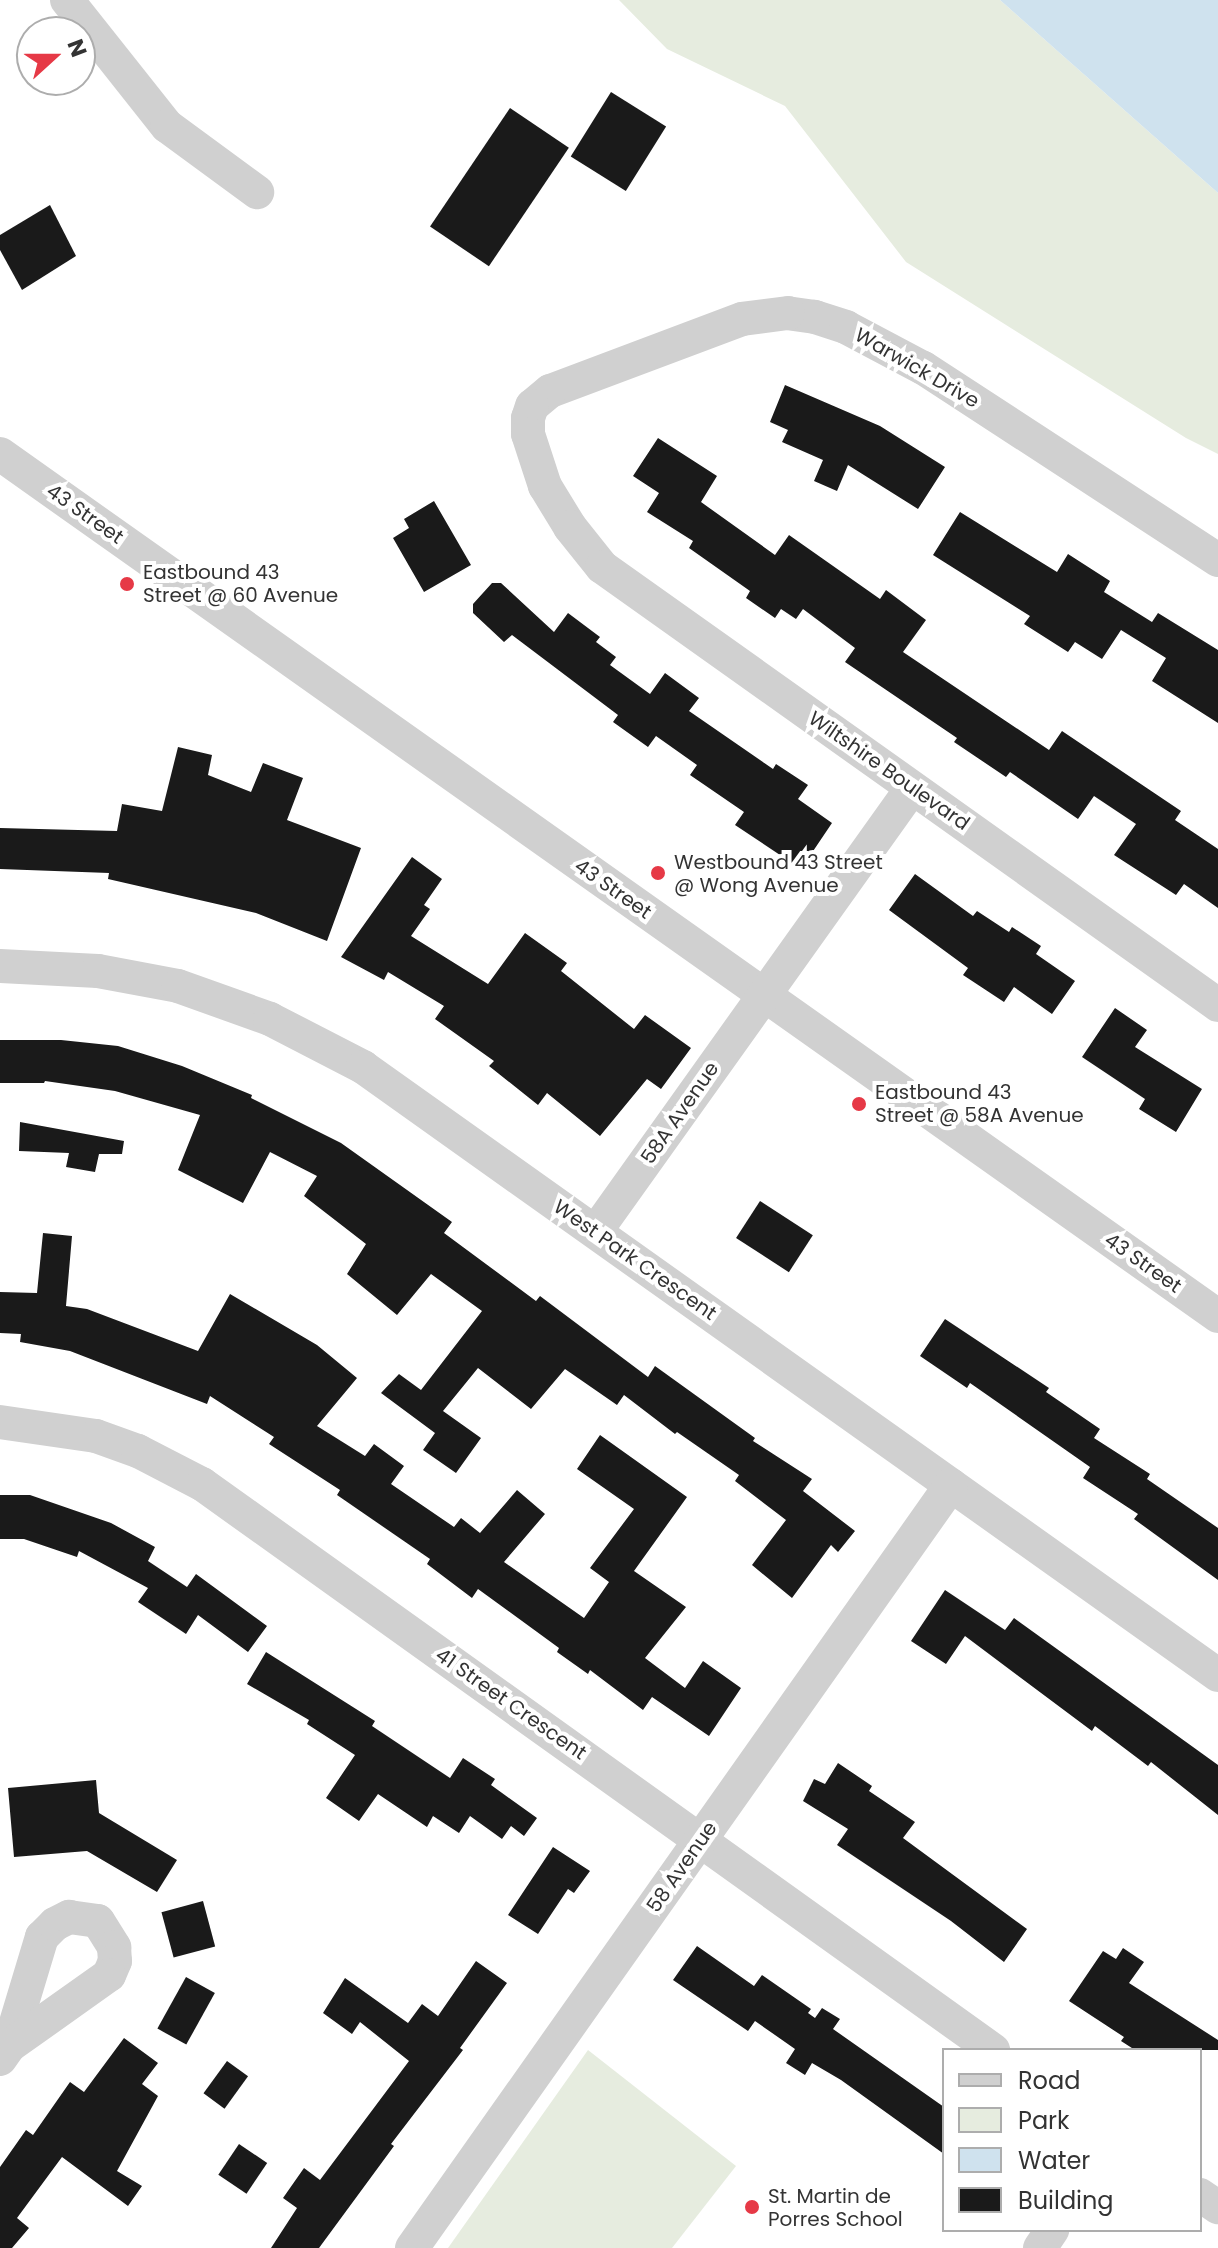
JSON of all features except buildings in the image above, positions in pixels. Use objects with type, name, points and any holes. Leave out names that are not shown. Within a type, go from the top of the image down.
[{"type":"street","points":[[67,0],[167,126],[257,192]]},
{"type":"street","name":"Warwick Drive","points":[[570,527],[545,486],[528,434],[528,418],[539,399],[550,391],[742,319],[788,313],[846,327],[923,368],[1218,560]]},
{"type":"street","name":"43 Street","points":[[3,463],[1218,1316]]},
{"type":"street","name":"Wiltshire Boulevard","points":[[570,527],[613,575],[1218,1005]]},
{"type":"street","name":"58A Avenue","points":[[596,1231],[912,788]]},
{"type":"street","name":"West Park Crescent","points":[[0,966],[67,968],[143,977],[230,1002],[363,1067],[1218,1675]]},
{"type":"street","name":"41 Street Crescent","points":[[0,1422],[96,1436],[138,1451],[202,1484],[990,2048]]},
{"type":"street","name":"58 Avenue","points":[[412,2248],[951,1485]]},
{"type":"green space","points":[[619,0],[1000,0],[1218,193],[1218,454],[1186,438],[906,262],[785,106],[667,49]]},
{"type":"green space","points":[[588,2050],[736,2166],[672,2248],[448,2248]]},
{"type":"water","points":[[1000,0],[1218,0],[1218,193]]},
{"type":"place","name":"Eastbound 43 Street @ 60 Avenue","points":[[127,584]]},
{"type":"place","name":"Westbound 43 Street @ Wong Avenue","points":[[658,873]]},
{"type":"place","name":"Eastbound 43 Street @ 58A Avenue","points":[[859,1104]]},
{"type":"place","name":"St. Martin de Porres School","points":[[752,2207]]}]
